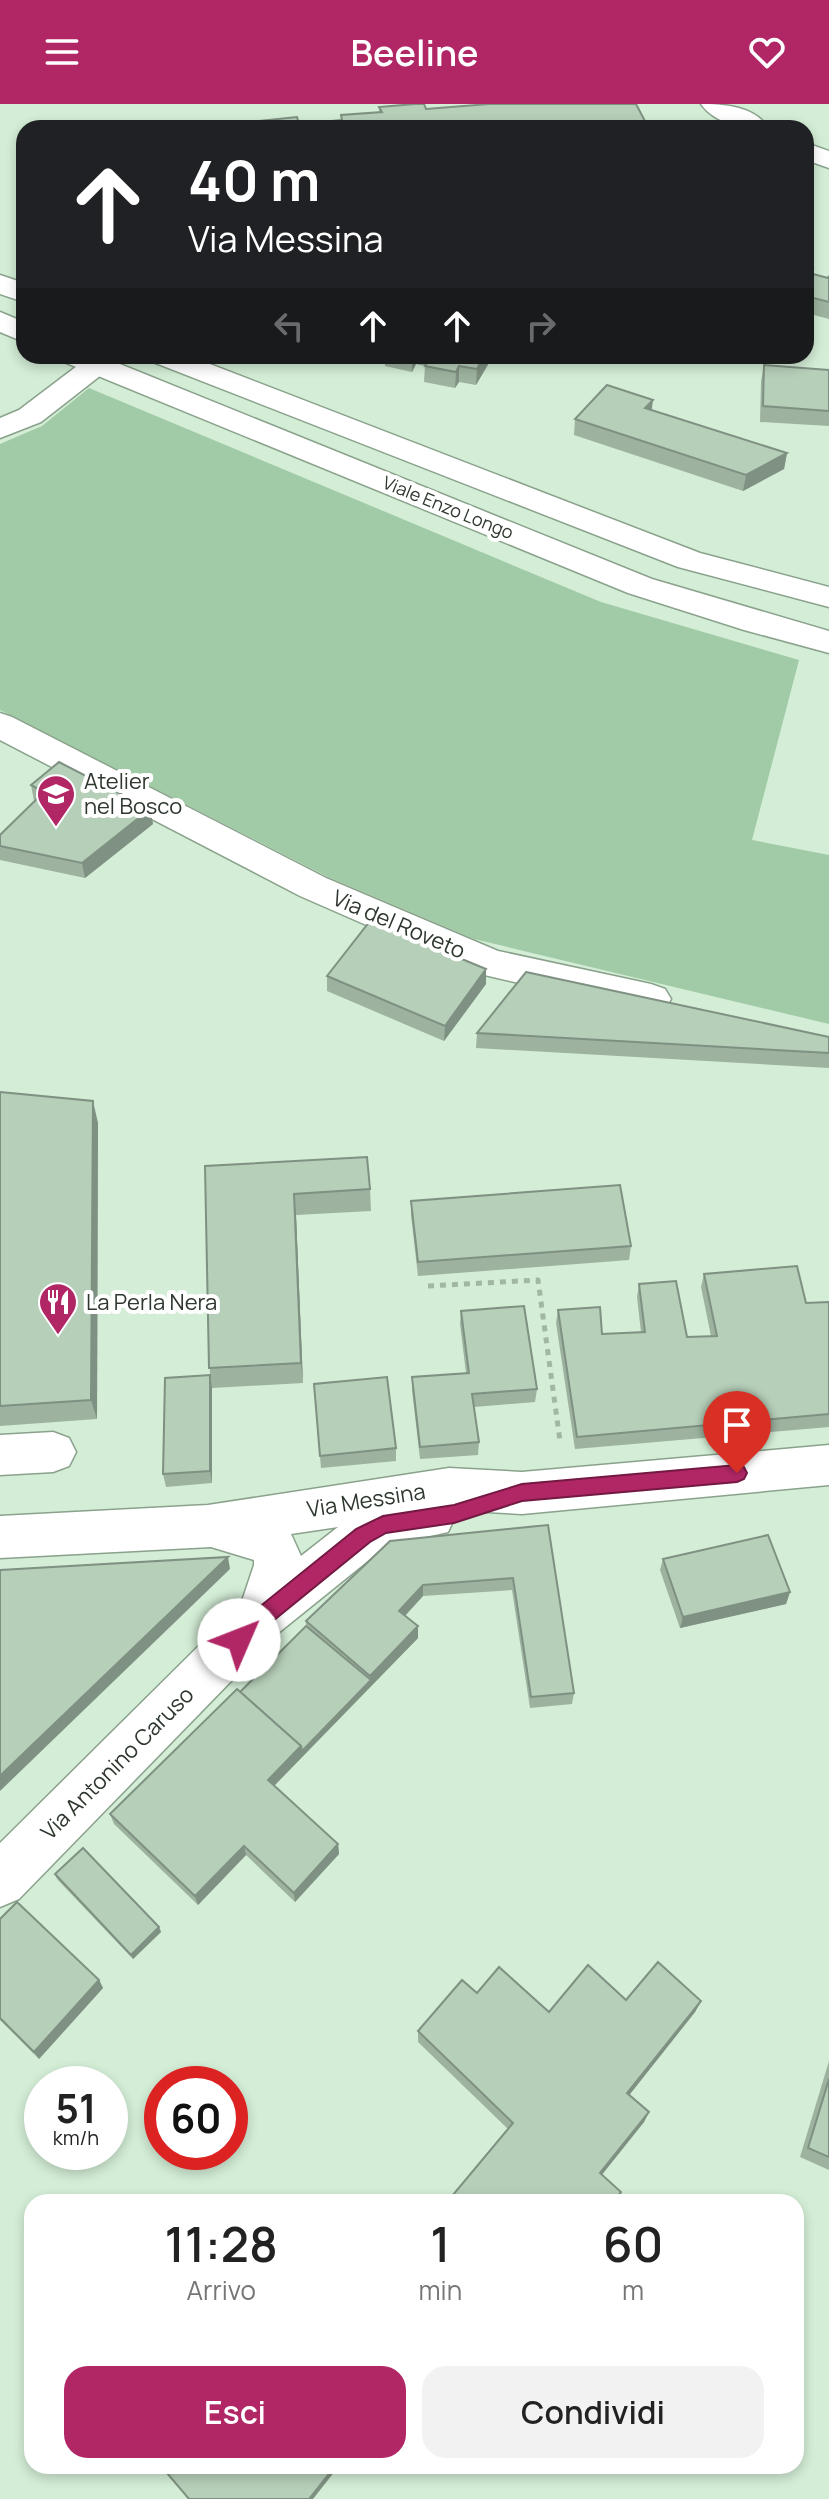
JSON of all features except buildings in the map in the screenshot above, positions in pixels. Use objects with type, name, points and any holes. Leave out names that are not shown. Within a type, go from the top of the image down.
[{"type":"main road","points":[[714,104],[742,120]]},
{"type":"main road","points":[[0,429],[30,416],[81,364]]},
{"type":"main road","name":"Viale Enzo Longo","points":[[91,364],[640,586],[756,623],[829,642]]},
{"type":"main road","name":"Viale Enzo Longo","points":[[184,364],[689,560],[829,597]]},
{"type":"main road","name":"Via del Roveto","points":[[0,725],[313,887],[490,963],[690,1008]]},
{"type":"main road","points":[[0,1455],[53,1452]]},
{"type":"main road","name":"Via Messina","points":[[0,1537],[208,1526],[420,1491],[449,1489],[522,1493],[829,1465]]},
{"type":"main road","name":"Via Antonino Caruso","points":[[0,1880],[260,1618],[363,1536],[383,1525],[454,1514],[522,1493]]},
{"type":"main road","points":[[208,1526],[251,1534],[265,1539],[276,1548],[281,1561],[260,1618]]},
{"type":"path","points":[[428,1286],[538,1280],[561,1446]]},
{"type":"green space","points":[[89,388],[601,602],[799,660],[752,840],[829,855],[829,1024],[474,939],[326,876],[0,710],[0,444],[42,426]]},
{"type":"place","name":"Atelier nel Bosco","points":[[56,828]]},
{"type":"place","name":"La Perla Nera","points":[[58,1336]]},
{"type":"route","points":[[239,1640],[260,1618],[363,1536],[383,1525],[454,1514],[522,1493],[737,1473]]}]
